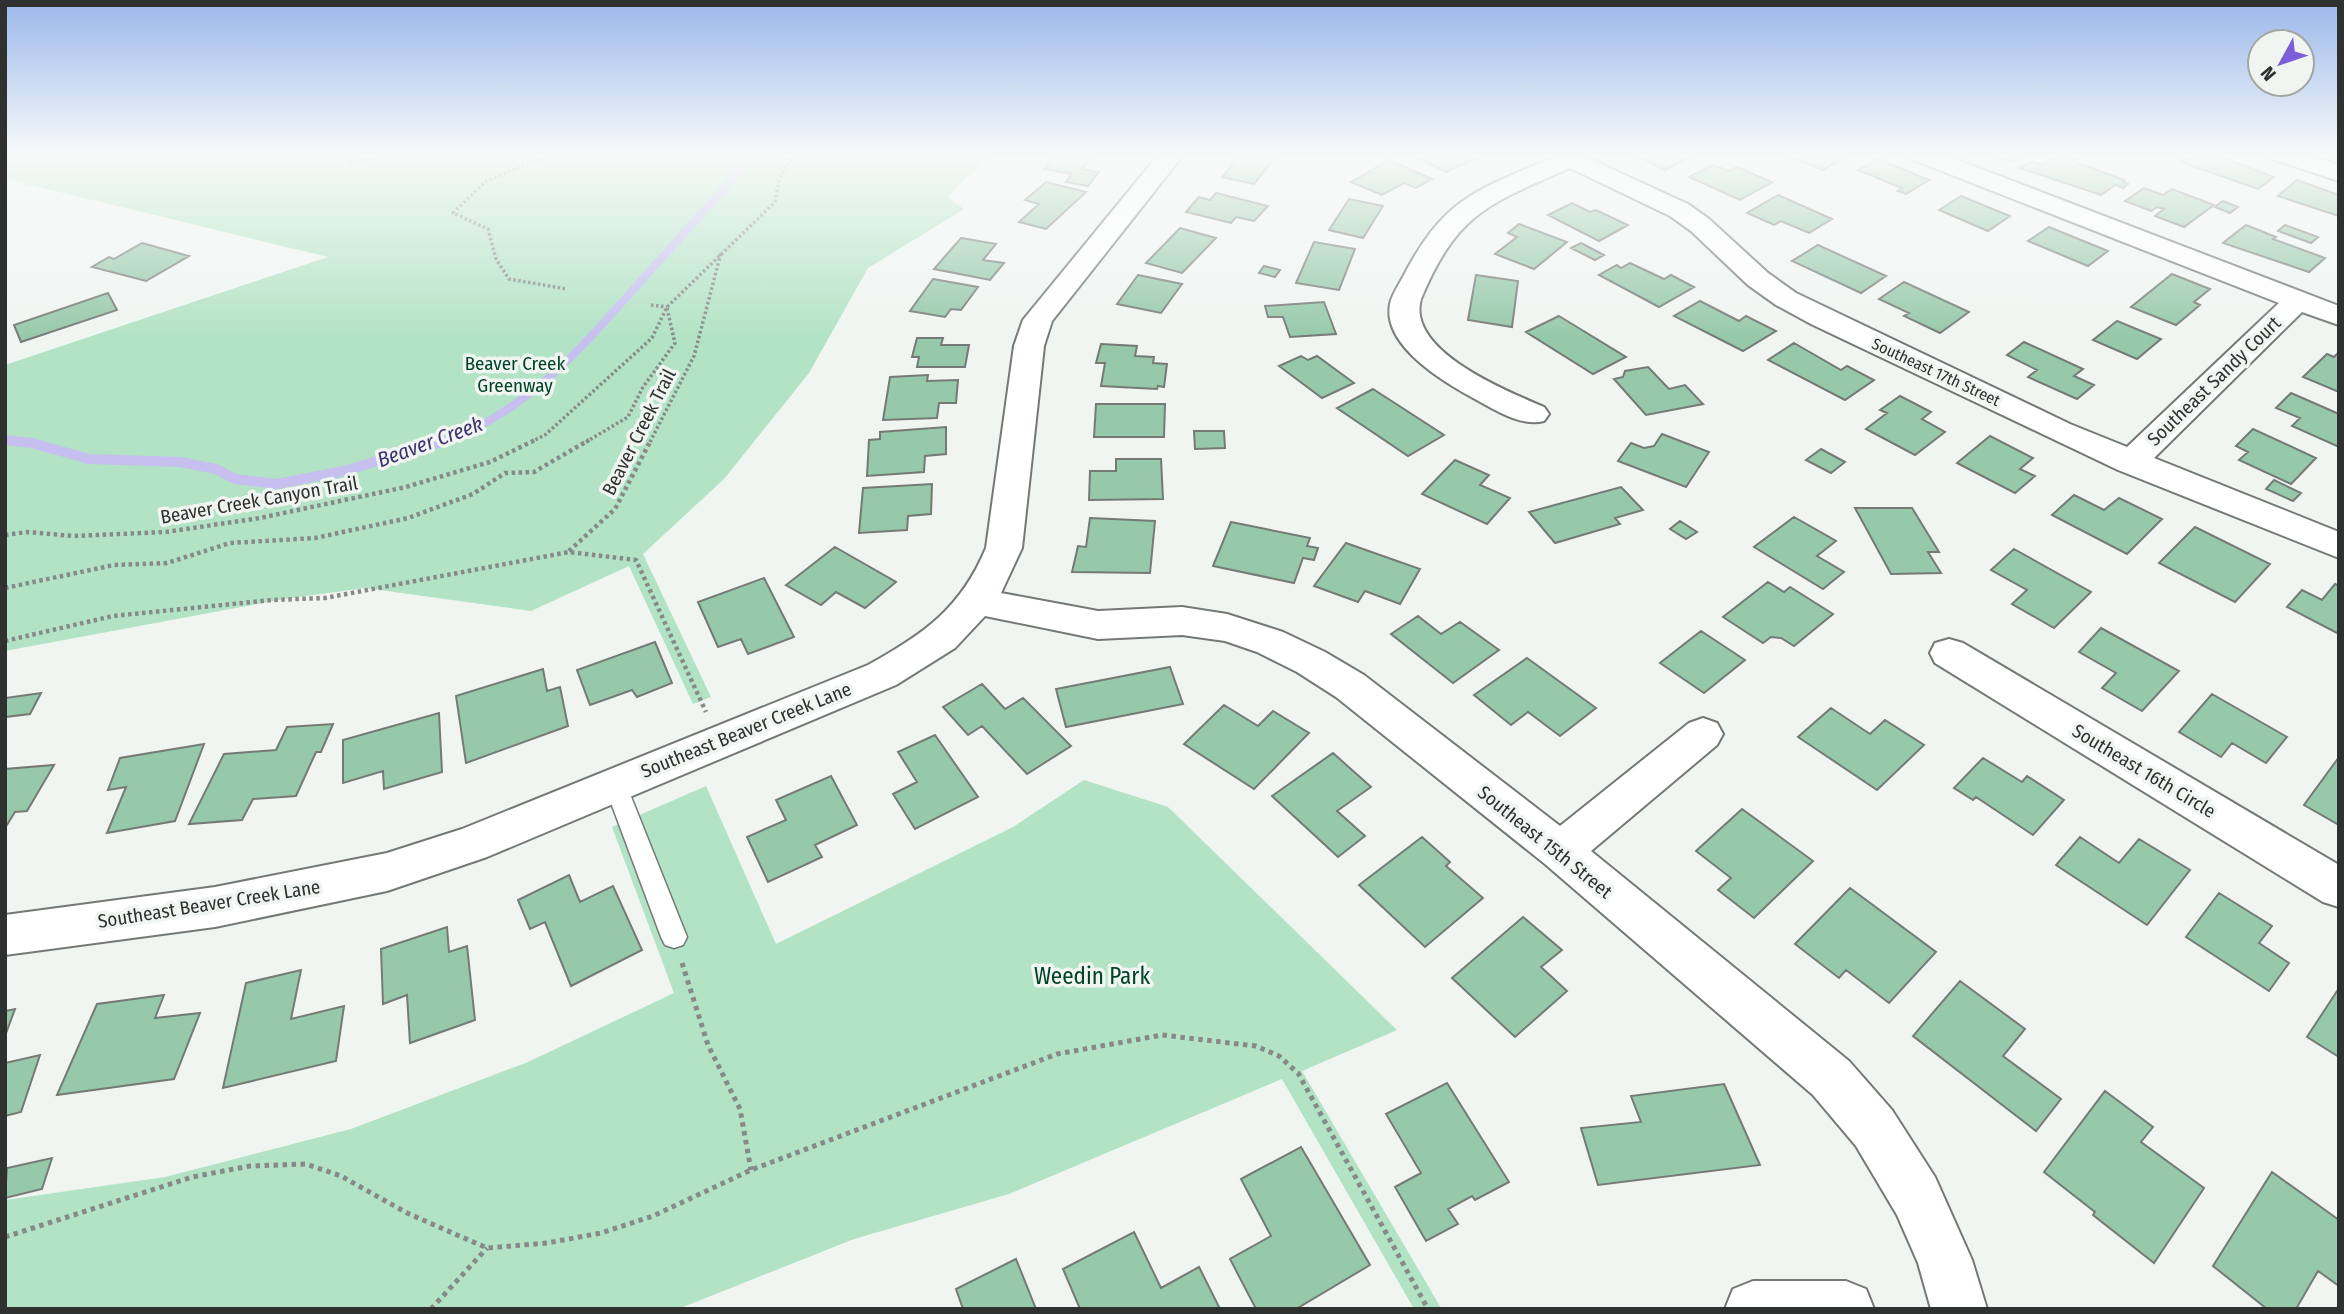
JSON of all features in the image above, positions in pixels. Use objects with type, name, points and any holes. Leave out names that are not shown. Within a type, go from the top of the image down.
[{"type":"street","name":"Southeast Beaver Creek Lane","points":[[5,935],[215,907],[387,872],[472,844],[882,675],[918,655],[949,633],[979,602],[994,575],[1004,548],[1029,346],[1038,320],[1123,215]]},
{"type":"street","points":[[1459,215],[1434,241],[1404,308],[1409,332],[1443,367],[1484,392],[1533,414]]},
{"type":"street","name":"Southeast 17th Street","points":[[1685,215],[1700,225],[1758,279],[1798,305],[2059,431],[2339,546]]},
{"type":"street","points":[[2079,215],[2339,316]]},
{"type":"street","name":"Southeast Sandy Court","points":[[2130,462],[2298,300]]},
{"type":"street","name":"Southeast 15th Street","points":[[979,602],[1098,625],[1182,621],[1227,628],[1270,642],[1311,662],[1350,686],[1560,851],[1831,1077],[1874,1128],[1916,1196],[1945,1260],[1959,1309]]},
{"type":"street","name":"Southeast 16th Circle","points":[[1949,653],[2339,888]]},
{"type":"street","points":[[1560,851],[1703,734]]},
{"type":"street","points":[[1753,1309],[1846,1309]]},
{"type":"lane","points":[[615,784],[674,937]]},
{"type":"path","points":[[458,215],[488,229],[496,259],[509,279],[567,289]]},
{"type":"path","name":"Beaver Creek Canyon Trail","points":[[5,535],[27,532],[73,536],[166,531],[260,518],[406,487],[490,462],[545,435],[652,338],[667,307],[761,215]]},
{"type":"path","name":"Beaver Creek Trail","points":[[569,552],[615,509],[694,356],[721,252]]},
{"type":"path","points":[[5,588],[114,565],[167,563],[230,543],[315,538],[408,518],[472,494],[505,473],[534,472],[628,416],[643,387],[675,343],[667,307],[651,305]]},
{"type":"path","points":[[5,641],[113,616],[272,600],[325,598],[569,552],[636,560],[705,708],[716,743]]},
{"type":"path","points":[[674,937],[708,1045],[740,1109],[751,1170]]},
{"type":"path","points":[[5,1237],[192,1177],[250,1166],[295,1164],[313,1166],[341,1176],[407,1213],[487,1248],[547,1243],[601,1233],[653,1216],[751,1170],[1057,1054],[1163,1035],[1256,1045],[1279,1056],[1298,1073],[1428,1309]]},
{"type":"path","points":[[431,1309],[487,1248]]},
{"type":"green space","name":"Beaver Creek Greenway","points":[[155,215],[954,215],[868,268],[809,373],[724,479],[643,554],[711,697],[693,704],[629,566],[531,611],[365,588],[284,599],[5,651],[5,365],[328,257]]},
{"type":"green space","name":"Weedin Park","points":[[1084,780],[1168,807],[1397,1030],[1302,1071],[1441,1308],[1414,1309],[1282,1079],[1009,1194],[854,1239],[678,1309],[5,1309],[5,1200],[165,1177],[351,1129],[528,1062],[674,993],[612,827],[706,786],[776,944],[1013,827]]},
{"type":"building","points":[[1026,215],[1061,215],[1046,229],[1019,222]]},
{"type":"building","points":[[1200,215],[1259,215],[1254,221],[1236,217],[1231,223]]},
{"type":"building","points":[[1338,215],[1377,215],[1363,238],[1329,230]]},
{"type":"building","points":[[1549,215],[1607,215],[1628,225],[1599,241]]},
{"type":"building","points":[[1752,215],[1824,215],[1832,219],[1809,233],[1781,221],[1774,225]]},
{"type":"building","points":[[1951,215],[2010,216],[1988,231]]},
{"type":"building","points":[[2156,215],[2200,215],[2184,227]]},
{"type":"building","points":[[1519,224],[1567,242],[1534,269],[1495,254],[1517,237],[1508,233]]},
{"type":"building","points":[[2246,225],[2276,237],[2273,239],[2325,258],[2309,272],[2223,243]]},
{"type":"building","points":[[2285,225],[2318,237],[2311,243],[2278,231]]},
{"type":"building","points":[[2049,227],[2108,251],[2088,266],[2028,241]]},
{"type":"building","points":[[1180,228],[1216,238],[1182,273],[1146,263]]},
{"type":"building","points":[[961,238],[996,244],[983,260],[1004,263],[990,280],[934,269]]},
{"type":"building","points":[[1314,242],[1355,249],[1339,290],[1296,283]]},
{"type":"building","points":[[142,243],[189,256],[146,281],[92,267],[109,257],[114,259]]},
{"type":"building","points":[[1581,243],[1604,255],[1595,260],[1571,248]]},
{"type":"building","points":[[1818,245],[1886,276],[1861,293],[1792,261]]},
{"type":"building","points":[[1630,263],[1664,279],[1671,275],[1694,287],[1659,307],[1599,275],[1617,265],[1621,268]]},
{"type":"building","points":[[1264,266],[1280,270],[1275,277],[1259,273]]},
{"type":"building","points":[[2172,274],[2210,289],[2194,302],[2200,305],[2176,325],[2131,307]]},
{"type":"building","points":[[1138,275],[1182,284],[1161,313],[1117,304]]},
{"type":"building","points":[[1476,275],[1518,281],[1512,327],[1468,320]]},
{"type":"building","points":[[933,279],[978,287],[961,310],[951,309],[945,317],[910,311]]},
{"type":"building","points":[[1904,282],[1969,312],[1940,333],[1904,316],[1909,313],[1879,299]]},
{"type":"building","points":[[108,293],[117,310],[21,342],[14,325]]},
{"type":"building","points":[[1700,301],[1739,321],[1746,316],[1776,331],[1743,351],[1674,316]]},
{"type":"building","points":[[1324,302],[1336,334],[1290,337],[1283,317],[1268,317],[1265,306]]},
{"type":"building","points":[[1559,316],[1626,357],[1593,374],[1526,332]]},
{"type":"building","points":[[2117,321],[2161,339],[2137,359],[2093,340]]},
{"type":"building","points":[[917,338],[943,338],[941,345],[969,345],[965,367],[917,367],[919,357],[912,357]]},
{"type":"building","points":[[2024,342],[2083,369],[2074,376],[2094,385],[2077,399],[2028,377],[2037,370],[2007,355]]},
{"type":"building","points":[[1794,343],[1841,370],[1847,366],[1874,380],[1845,400],[1768,360]]},
{"type":"building","points":[[1101,344],[1137,346],[1135,356],[1154,357],[1153,363],[1167,364],[1164,387],[1158,386],[1157,389],[1101,386],[1105,363],[1096,363]]},
{"type":"building","points":[[2339,352],[2339,392],[2303,377],[2327,354],[2334,357]]},
{"type":"building","points":[[1301,356],[1308,360],[1317,356],[1354,383],[1322,398],[1279,366]]},
{"type":"building","points":[[1648,367],[1669,389],[1685,385],[1703,404],[1646,415],[1614,379],[1623,377],[1625,371]]},
{"type":"building","points":[[928,375],[927,381],[958,380],[956,403],[939,403],[937,418],[883,420],[890,377]]},
{"type":"building","points":[[1373,389],[1444,435],[1408,456],[1337,408]]},
{"type":"building","points":[[2291,393],[2339,414],[2339,447],[2292,426],[2300,418],[2276,408]]},
{"type":"building","points":[[1900,396],[1931,412],[1922,419],[1945,432],[1915,455],[1866,429],[1887,413],[1880,410]]},
{"type":"building","points":[[1096,404],[1165,404],[1164,437],[1094,437]]},
{"type":"building","points":[[946,427],[946,454],[925,456],[924,472],[867,476],[869,440],[880,439],[880,432]]},
{"type":"building","points":[[2253,429],[2316,458],[2291,484],[2239,460],[2248,452],[2236,446]]},
{"type":"building","points":[[1194,431],[1224,431],[1225,448],[1195,449]]},
{"type":"building","points":[[1662,434],[1709,452],[1686,487],[1618,461],[1631,443],[1644,448],[1654,446]]},
{"type":"building","points":[[1990,436],[2033,458],[2020,469],[2035,476],[2015,493],[1957,463]]},
{"type":"building","points":[[1821,449],[1845,462],[1831,473],[1806,460]]},
{"type":"building","points":[[1116,459],[1161,459],[1163,499],[1089,500],[1090,471],[1116,471]]},
{"type":"building","points":[[1455,460],[1489,475],[1480,485],[1510,498],[1487,524],[1422,494]]},
{"type":"building","points":[[2274,480],[2301,493],[2293,501],[2266,489]]},
{"type":"building","points":[[932,484],[931,514],[908,516],[907,530],[859,533],[863,488]]},
{"type":"building","points":[[1621,487],[1643,510],[1615,518],[1620,524],[1555,543],[1529,512]]},
{"type":"building","points":[[2074,495],[2104,510],[2119,498],[2162,519],[2127,554],[2052,515]]},
{"type":"building","points":[[1855,508],[1912,508],[1939,552],[1928,552],[1941,573],[1891,574]]},
{"type":"building","points":[[1794,517],[1836,541],[1817,556],[1844,572],[1823,589],[1754,547]]},
{"type":"building","points":[[1090,518],[1155,521],[1150,573],[1072,572],[1078,546],[1086,547]]},
{"type":"building","points":[[1680,521],[1697,532],[1686,539],[1670,529]]},
{"type":"building","points":[[1231,522],[1310,538],[1307,546],[1318,548],[1314,560],[1303,558],[1294,583],[1213,566]]},
{"type":"building","points":[[2195,527],[2270,564],[2235,602],[2159,563]]},
{"type":"building","points":[[1346,543],[1420,569],[1400,604],[1365,591],[1358,602],[1314,586]]},
{"type":"building","points":[[835,547],[896,582],[865,608],[836,592],[821,605],[786,585]]},
{"type":"building","points":[[2014,549],[2091,592],[2054,628],[2012,604],[2027,590],[1991,570]]},
{"type":"building","points":[[764,578],[794,637],[748,654],[741,639],[718,647],[698,602]]},
{"type":"building","points":[[1768,582],[1784,592],[1790,587],[1833,614],[1794,646],[1781,638],[1771,637],[1763,643],[1723,617]]},
{"type":"building","points":[[2335,584],[2339,586],[2339,634],[2287,607],[2302,590],[2322,600]]},
{"type":"building","points":[[1418,616],[1441,634],[1460,622],[1499,650],[1453,683],[1391,634]]},
{"type":"building","points":[[2101,628],[2179,671],[2142,711],[2102,688],[2116,673],[2079,652]]},
{"type":"building","points":[[1701,631],[1745,660],[1704,693],[1660,663]]},
{"type":"building","points":[[655,642],[672,683],[637,697],[632,690],[590,705],[577,670]]},
{"type":"building","points":[[1527,658],[1596,708],[1560,736],[1528,712],[1511,725],[1474,695]]},
{"type":"building","points":[[1170,667],[1183,704],[1066,727],[1056,689]]},
{"type":"building","points":[[543,669],[547,691],[560,687],[568,726],[466,763],[456,696]]},
{"type":"building","points":[[982,684],[1005,709],[1023,698],[1071,746],[1027,774],[982,726],[968,735],[943,707]]},
{"type":"building","points":[[41,693],[30,714],[5,717],[5,698]]},
{"type":"building","points":[[2212,694],[2287,737],[2266,763],[2232,743],[2221,757],[2179,732]]},
{"type":"building","points":[[1224,705],[1258,726],[1273,711],[1309,733],[1254,789],[1184,744]]},
{"type":"building","points":[[1831,708],[1870,734],[1885,720],[1924,745],[1877,790],[1798,737]]},
{"type":"building","points":[[439,713],[442,772],[384,789],[383,771],[343,783],[343,740]]},
{"type":"building","points":[[333,724],[321,752],[316,752],[296,796],[253,799],[242,820],[189,824],[224,754],[276,750],[287,727]]},
{"type":"building","points":[[935,735],[978,797],[915,829],[893,794],[917,782],[898,752]]},
{"type":"building","points":[[204,744],[175,821],[107,833],[126,787],[108,790],[120,758]]},
{"type":"building","points":[[1333,753],[1371,787],[1337,811],[1365,836],[1338,857],[1272,796]]},
{"type":"building","points":[[2339,757],[2339,825],[2304,805]]},
{"type":"building","points":[[1983,758],[2022,782],[2027,776],[2064,800],[2033,835],[1976,797],[1973,800],[1954,788]]},
{"type":"building","points":[[54,765],[27,811],[15,812],[5,828],[5,769]]},
{"type":"building","points":[[831,776],[857,825],[815,845],[822,857],[768,882],[747,837],[786,820],[776,800]]},
{"type":"building","points":[[1742,809],[1813,861],[1754,918],[1718,890],[1731,878],[1696,851]]},
{"type":"building","points":[[1422,837],[1450,862],[1446,866],[1483,898],[1425,947],[1359,885]]},
{"type":"building","points":[[2080,837],[2119,863],[2139,839],[2190,870],[2147,925],[2056,865]]},
{"type":"building","points":[[569,875],[580,902],[613,886],[642,950],[571,986],[545,922],[530,929],[518,900]]},
{"type":"building","points":[[1850,888],[1936,952],[1889,1003],[1846,970],[1839,978],[1795,944]]},
{"type":"building","points":[[2219,893],[2272,926],[2259,943],[2289,963],[2269,991],[2186,937]]},
{"type":"building","points":[[1523,917],[1562,950],[1541,967],[1567,991],[1515,1037],[1452,978]]},
{"type":"building","points":[[447,927],[449,952],[467,946],[475,1020],[410,1043],[407,995],[383,1004],[381,949]]},
{"type":"building","points":[[301,970],[291,1019],[344,1006],[336,1061],[223,1088],[246,983]]},
{"type":"building","points":[[1960,981],[2025,1029],[2003,1056],[2061,1099],[2036,1131],[1913,1036]]},
{"type":"building","points":[[2339,988],[2339,1057],[2307,1037]]},
{"type":"building","points":[[164,995],[155,1018],[200,1013],[174,1079],[57,1095],[97,1004]]},
{"type":"building","points":[[15,1009],[5,1036],[5,1011]]},
{"type":"building","points":[[40,1055],[21,1112],[5,1116],[5,1063]]},
{"type":"building","points":[[1447,1083],[1509,1182],[1475,1200],[1472,1196],[1448,1209],[1458,1224],[1426,1241],[1395,1187],[1421,1173],[1386,1114]]},
{"type":"building","points":[[1724,1084],[1760,1165],[1598,1185],[1581,1128],[1641,1122],[1631,1096]]},
{"type":"building","points":[[2105,1091],[2153,1127],[2141,1142],[2204,1188],[2154,1263],[2044,1172]]},
{"type":"building","points":[[1301,1147],[1370,1265],[1296,1309],[1256,1309],[1230,1259],[1271,1236],[1241,1179]]},
{"type":"building","points":[[52,1158],[42,1189],[5,1198],[7,1168]]},
{"type":"building","points":[[2272,1172],[2339,1220],[2339,1286],[2318,1271],[2296,1309],[2267,1309],[2213,1266]]},
{"type":"building","points":[[1134,1232],[1161,1288],[1199,1267],[1220,1309],[1080,1309],[1063,1269]]},
{"type":"building","points":[[1016,1259],[1036,1309],[963,1309],[956,1289]]},
{"type":"waterway","name":"Beaver Creek","points":[[447,440],[500,414],[548,378],[612,314],[700,215]]},
{"type":"waterway","name":"Beaver Creek","points":[[21,442],[5,440],[32,443],[89,459],[180,462],[216,469],[235,479],[277,484],[344,471],[447,440]]}]
